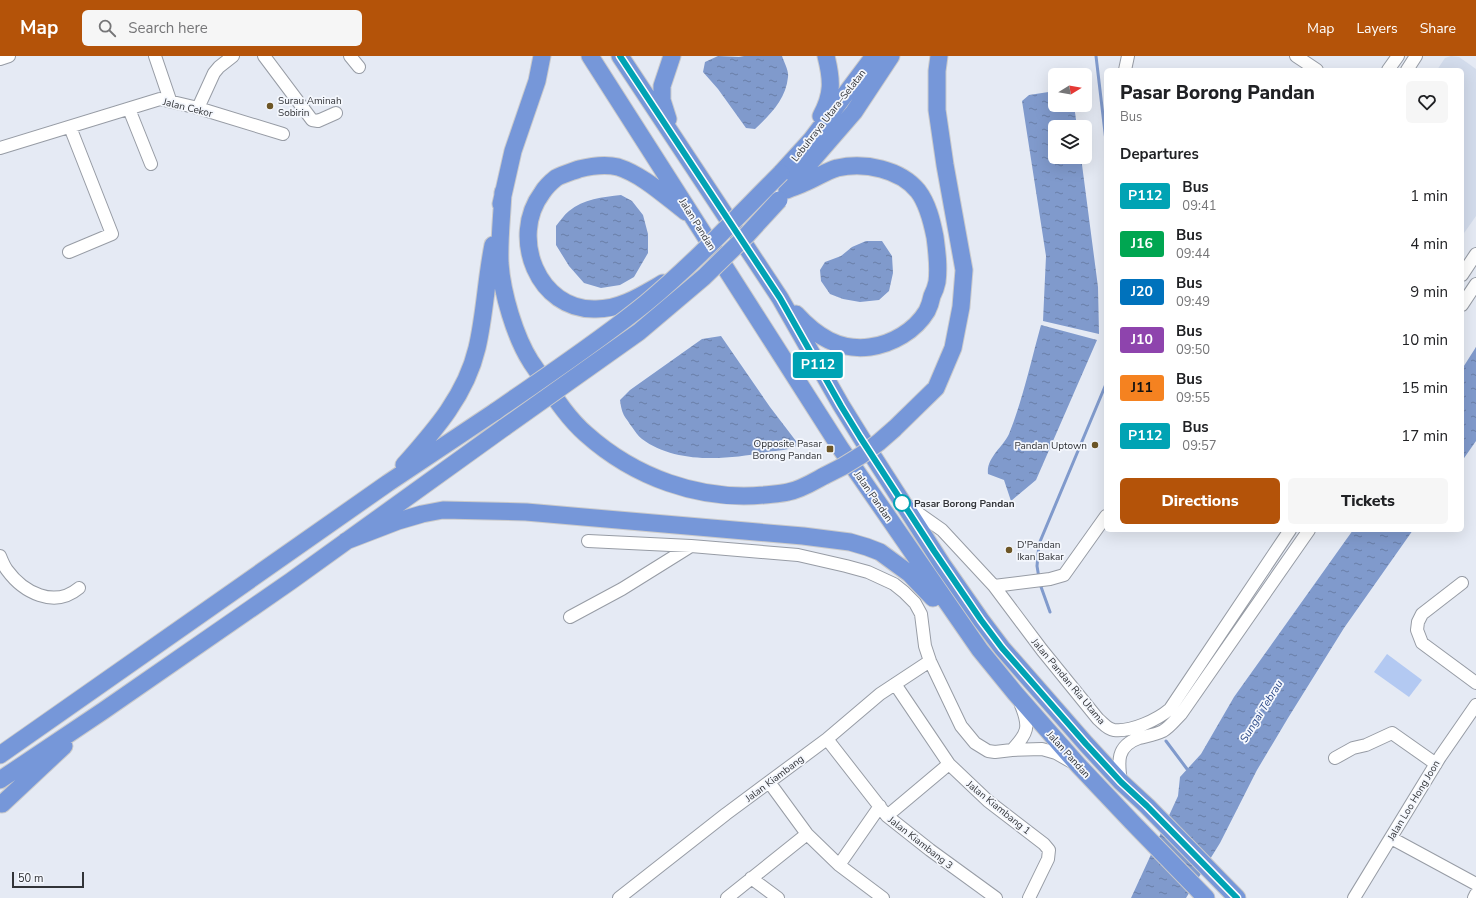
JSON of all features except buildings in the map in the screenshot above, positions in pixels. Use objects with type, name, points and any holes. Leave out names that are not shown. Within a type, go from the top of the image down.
[{"type":"highway","points":[[388,483],[435,431],[454,403],[477,349],[483,318],[491,255],[503,192],[513,151],[537,81],[542,56]]},
{"type":"highway","name":"Jalan Pandan","points":[[590,56],[841,449],[980,650],[1015,693],[1080,766],[1132,822],[1206,897]]},
{"type":"highway","name":"Jalan Pandan","points":[[620,56],[780,298],[841,406],[902,501],[959,589],[1002,648],[1121,782],[1147,806],[1237,898]]},
{"type":"highway","points":[[672,56],[662,86],[662,100],[674,136]]},
{"type":"highway","points":[[811,140],[816,124],[825,108],[830,91],[830,73],[826,56]]},
{"type":"highway","name":"Lebuhraya Utara–Selatan","points":[[676,276],[781,173],[811,140],[874,56]]},
{"type":"highway","name":"Lebuhraya Utara–Selatan","points":[[346,542],[639,332],[704,277],[746,236],[854,112],[891,56]]},
{"type":"highway","points":[[503,192],[500,264],[514,327],[525,353],[531,362],[568,414],[585,433],[620,460],[642,472],[667,482],[705,493],[746,496],[788,492],[845,466],[865,453],[894,429],[936,388],[953,348],[961,307],[964,270],[945,165],[937,110],[937,71],[939,56]]},
{"type":"highway","points":[[676,276],[634,299],[612,307],[598,310],[571,305],[560,298],[540,279],[532,266],[527,235],[535,202],[555,179],[568,172],[605,166],[616,167],[627,170],[641,178],[695,219]]},
{"type":"highway","points":[[780,298],[806,325],[826,339],[840,346],[858,348],[879,346],[907,333],[927,310],[937,284],[938,255],[928,209],[918,191],[899,175],[868,167],[837,168],[783,195]]},
{"type":"highway","points":[[0,755],[388,483],[496,411],[624,320],[676,276]]},
{"type":"highway","points":[[0,780],[103,711],[346,542],[398,520],[443,510],[526,512],[837,540],[858,544],[880,552],[904,569],[921,584],[980,650]]},
{"type":"highway","points":[[2,804],[103,711]]},
{"type":"street","points":[[0,59],[9,56]]},
{"type":"street","points":[[156,56],[170,100]]},
{"type":"street","points":[[198,108],[214,73],[233,56]]},
{"type":"street","points":[[264,56],[310,119],[316,121],[336,113]]},
{"type":"street","points":[[350,56],[358,68]]},
{"type":"street","points":[[1125,68],[1128,56]]},
{"type":"street","points":[[1296,56],[1314,68]]},
{"type":"street","points":[[1389,68],[1398,56]]},
{"type":"street","points":[[1408,68],[1416,56]]},
{"type":"street","name":"Jalan Cekor","points":[[0,148],[160,99],[170,100],[283,134]]},
{"type":"street","points":[[129,109],[151,164]]},
{"type":"street","points":[[69,252],[112,234],[70,127]]},
{"type":"street","points":[[1464,272],[1476,254]]},
{"type":"street","points":[[1464,302],[1476,284]]},
{"type":"street","name":"Jalan Pandan Ria Utama","points":[[902,501],[942,530],[994,586],[1042,650],[1104,725],[1113,730],[1136,726],[1154,720],[1170,709],[1289,532]]},
{"type":"street","points":[[994,586],[1050,580],[1060,577],[1068,571],[1104,519]]},
{"type":"street","points":[[1121,782],[1119,766],[1120,756],[1124,748],[1130,742],[1159,733],[1170,726],[1204,681],[1308,532]]},
{"type":"street","points":[[588,542],[692,546],[798,555],[868,572],[894,584],[915,603],[921,614],[925,646],[930,661],[961,726],[975,743],[988,751],[999,752],[1042,749],[1056,753],[1080,766]]},
{"type":"street","points":[[570,617],[622,589],[692,546]]},
{"type":"street","points":[[0,556],[6,570],[23,588],[38,596],[48,598],[62,596],[74,592],[79,588]]},
{"type":"street","points":[[1462,584],[1422,614],[1418,622],[1417,630],[1422,642],[1476,682]]},
{"type":"street","name":"Jalan Kiambang","points":[[619,898],[726,814],[827,738],[880,694],[930,661]]},
{"type":"street","points":[[1193,673],[1204,681]]},
{"type":"street","name":"Jalan Kiambang 1","points":[[895,684],[949,764],[988,800],[1044,844],[1049,850],[1048,859],[1029,898]]},
{"type":"street","points":[[1012,750],[1023,738],[1027,727],[1027,719],[1015,693]]},
{"type":"street","name":"Jalan Loo Hong Joon","points":[[1354,898],[1436,764],[1476,705]]},
{"type":"street","points":[[1335,758],[1353,748],[1392,733],[1436,764]]},
{"type":"street","name":"Jalan Kiambang 3","points":[[827,738],[884,811],[930,850],[996,898]]},
{"type":"street","points":[[839,865],[884,811],[949,764]]},
{"type":"street","points":[[768,782],[807,834],[839,865],[883,898]]},
{"type":"street","points":[[727,898],[807,834]]},
{"type":"street","points":[[1391,838],[1476,884]]},
{"type":"street","points":[[752,878],[778,898]]},
{"type":"street","points":[[1474,898],[1476,894]]},
{"type":"shaded area","points":[[1451,56],[1459,57],[1476,69],[1476,216],[1464,233],[1464,68],[1438,68],[1445,58]]},
{"type":"shaded area","points":[[1387,654],[1422,680],[1409,697],[1374,672]]},
{"type":"water","points":[[718,56],[782,56],[787,69],[787,85],[781,99],[772,112],[755,129],[746,128],[718,89],[703,72],[705,62]]},
{"type":"water","points":[[1048,92],[1048,112],[1075,112],[1076,120],[1048,120],[1048,164],[1082,164],[1098,287],[1099,334],[1043,321],[1046,256],[1022,101],[1029,95]]},
{"type":"water","points":[[621,195],[632,201],[643,215],[648,234],[648,253],[634,277],[620,285],[601,288],[584,283],[569,266],[556,245],[556,226],[567,213],[580,204],[600,198]]},
{"type":"water","points":[[866,241],[882,241],[892,256],[893,273],[889,291],[879,300],[860,302],[843,299],[830,294],[821,281],[820,270],[825,262],[841,256],[852,247]]},
{"type":"water","points":[[1041,325],[1097,340],[1036,480],[1011,501],[1004,480],[988,474],[988,468],[992,458],[1009,434],[1014,421],[1023,394]]},
{"type":"water","points":[[721,336],[770,407],[799,445],[787,449],[736,457],[702,458],[670,453],[655,447],[641,438],[632,427],[625,417],[620,400],[630,390],[702,339]]},
{"type":"water","points":[[1476,347],[1476,441],[1464,458],[1464,366]]},
{"type":"water","name":"Sungai Tebrau","points":[[1352,532],[1412,532],[1344,628],[1288,718],[1257,770],[1220,843],[1186,898],[1131,898],[1178,796],[1180,777],[1201,754],[1234,697]]},
{"type":"waterway","points":[[1096,56],[1104,124]]},
{"type":"waterway","points":[[1039,578],[1037,566],[1039,544],[1104,389]]},
{"type":"waterway","points":[[1040,584],[1050,612]]},
{"type":"waterway","points":[[1166,741],[1187,769]]},
{"type":"bus line","name":"P112","points":[[620,56],[780,298],[860,437],[959,589],[981,620],[1002,648],[1086,744],[1121,782],[1147,806],[1237,898]]},
{"type":"place","name":"Surau Aminah Sobirin","points":[[270,106]]},
{"type":"place","name":"Pandan Uptown","points":[[1095,445]]},
{"type":"place","name":"Opposite Pasar Borong Pandan","points":[[830,449]]},
{"type":"place","name":"Pasar Borong Pandan","points":[[902,503]]},
{"type":"place","name":"D'Pandan Ikan Bakar","points":[[1009,550]]}]
